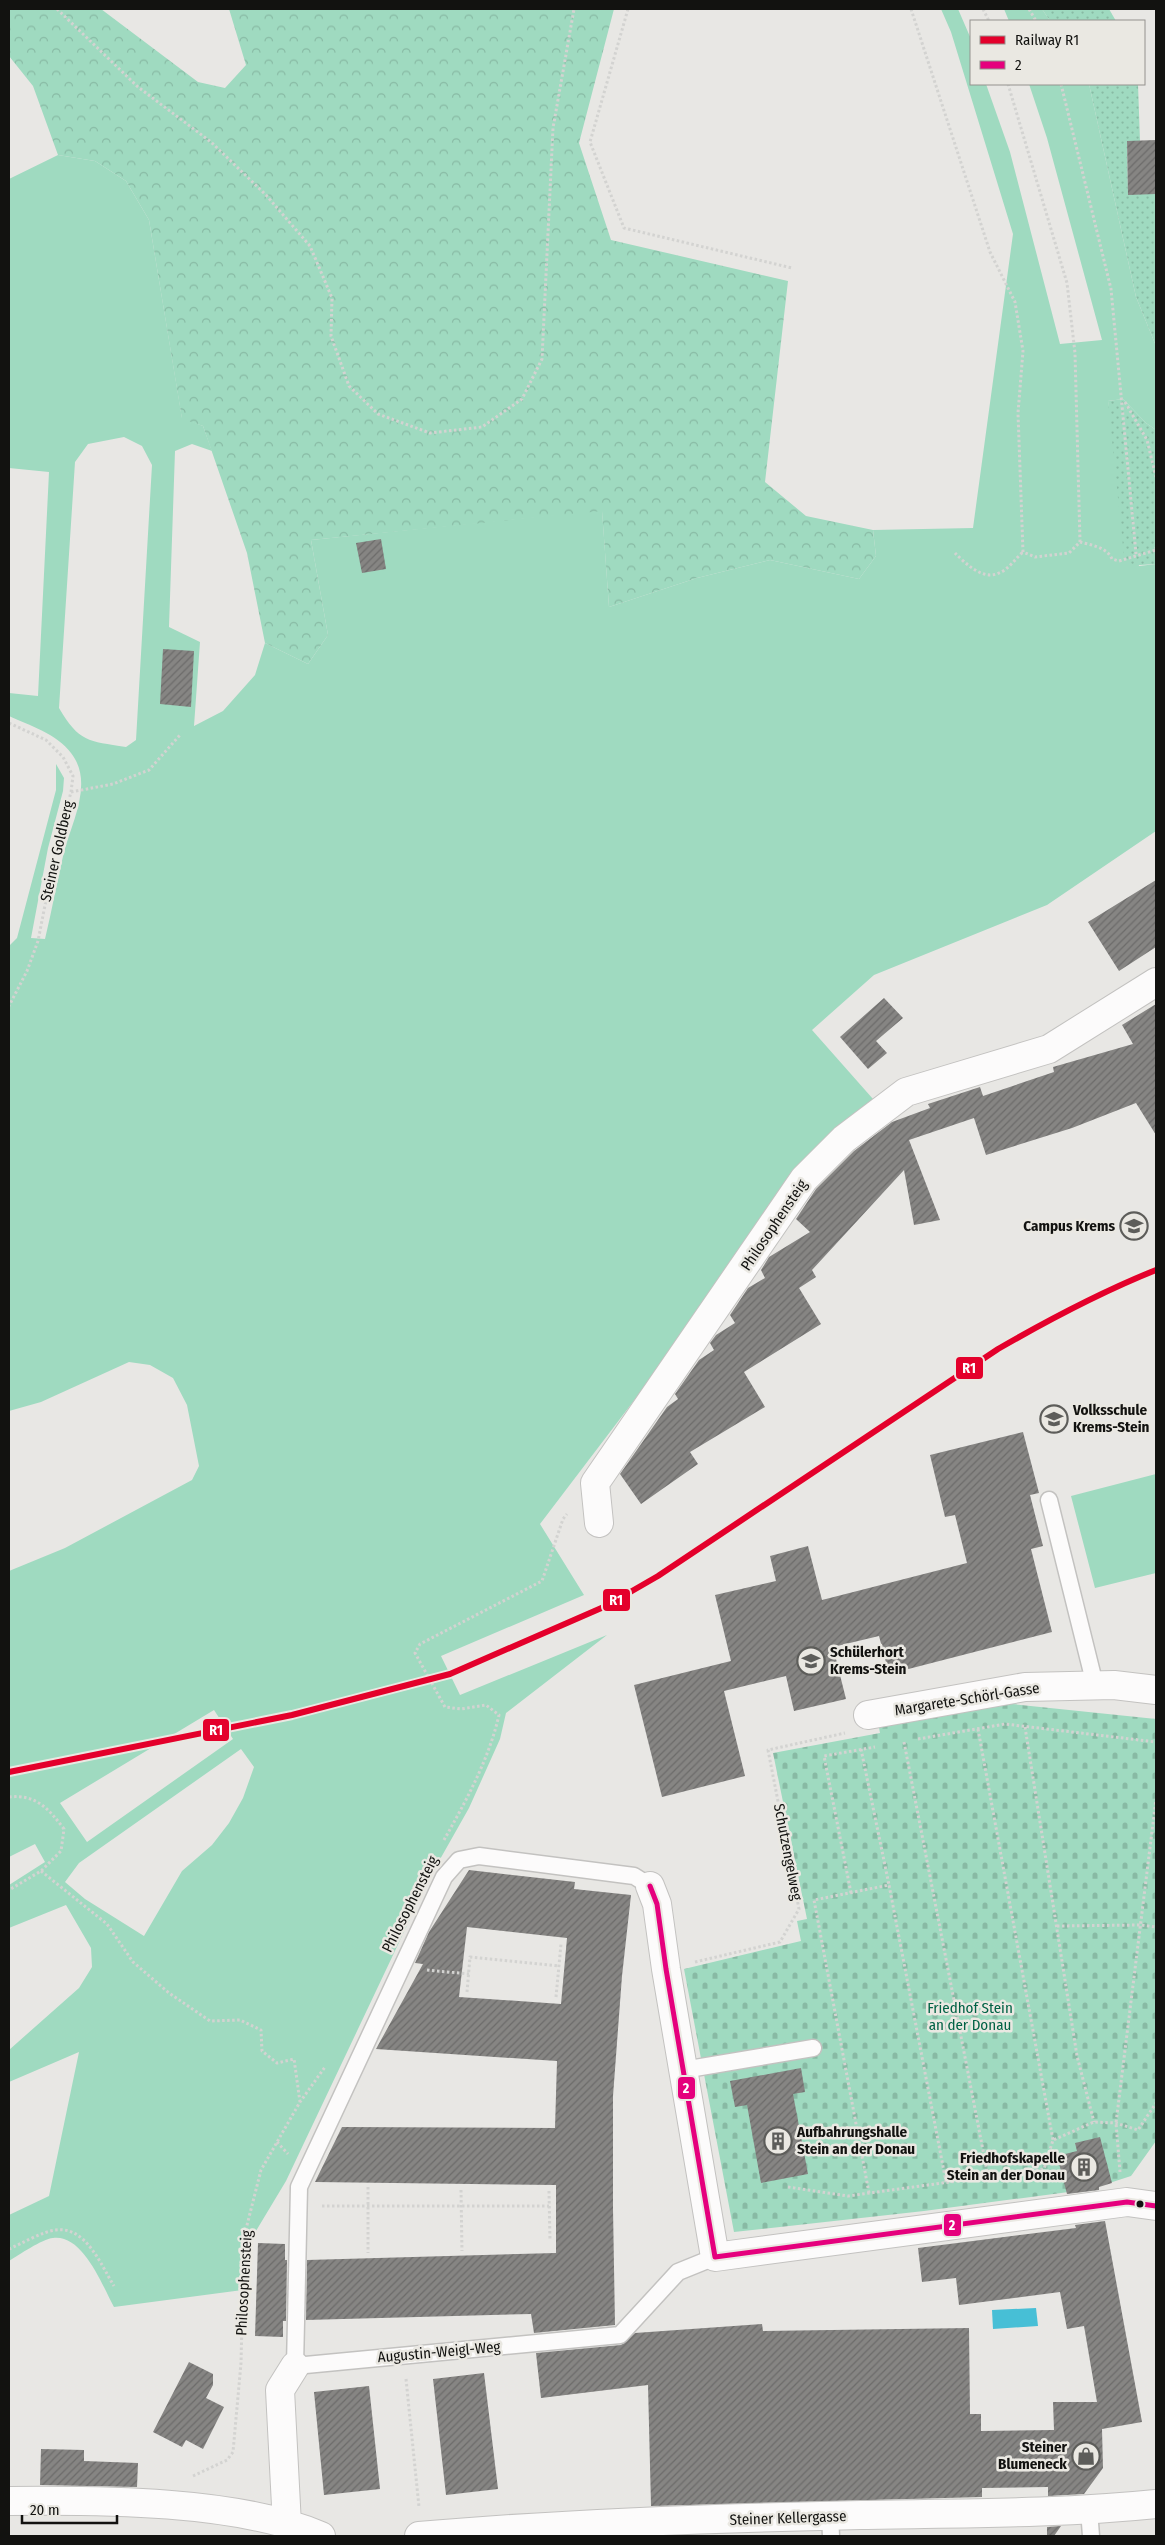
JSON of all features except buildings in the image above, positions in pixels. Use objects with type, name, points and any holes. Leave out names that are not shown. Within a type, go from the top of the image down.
[{"type":"street","name":"Philosophensteig","points":[[595,1483],[804,1179],[844,1139],[906,1092],[1049,1049],[1156,982]]},
{"type":"street","points":[[595,1483],[599,1523]]},
{"type":"street","name":"Margarete-Schörl-Gasse","points":[[868,1715],[1025,1686],[1114,1685],[1156,1690]]},
{"type":"street","points":[[650,1886],[658,1904],[666,1970],[715,2257],[1127,2202],[1156,2206]]},
{"type":"street","points":[[287,2531],[280,2390],[295,2366]]},
{"type":"street","points":[[9,2500],[148,2504],[229,2512],[287,2531],[321,2536]]},
{"type":"street","name":"Steiner Kellergasse","points":[[420,2527],[497,2529],[1090,2523],[1156,2504]]},
{"type":"lane","points":[[1049,1500],[1095,1685]]},
{"type":"lane","points":[[295,2366],[299,2187],[444,1877],[459,1860],[479,1856],[634,1876],[650,1886]]},
{"type":"lane","points":[[683,2070],[813,2048]]},
{"type":"lane","name":"Augustin-Weigl-Weg","points":[[295,2366],[620,2335],[678,2272],[715,2257]]},
{"type":"path","points":[[57,9],[138,87],[210,142],[266,195],[310,246],[332,298],[331,336],[349,386],[378,414],[430,433],[482,427],[522,399],[542,359],[552,128],[574,9]]},
{"type":"path","points":[[628,9],[590,142],[624,228],[792,268]]},
{"type":"path","points":[[911,9],[990,252],[1015,302],[1022,352],[1018,413],[1023,552],[999,574],[988,575],[967,565],[955,553]]},
{"type":"path","points":[[1029,9],[1035,20]]},
{"type":"path","points":[[1008,85],[1067,283],[1075,353],[1080,542],[1069,553],[1034,557],[1023,552]]},
{"type":"path","points":[[1061,85],[1111,289],[1123,399],[1136,554]]},
{"type":"path","points":[[1123,399],[1147,440],[1156,477]]},
{"type":"path","points":[[1080,542],[1098,547],[1110,554],[1112,559],[1119,561],[1136,554],[1156,550],[1156,547]]},
{"type":"path","name":"Steiner Goldberg","points":[[9,723],[46,740],[63,757],[73,776],[38,941],[27,971],[9,1006]]},
{"type":"path","points":[[71,792],[113,784],[149,770],[180,735]]},
{"type":"path","name":"Philosophensteig","points":[[439,1848],[464,1805],[494,1735],[499,1715],[486,1705],[461,1709],[445,1707],[415,1653],[420,1644],[542,1581],[562,1519],[595,1483]]},
{"type":"path","name":"Schutzengelweg","points":[[666,1970],[780,1942],[799,1909],[768,1750],[856,1730],[868,1715]]},
{"type":"path","points":[[896,1743],[1005,1724],[1156,1742]]},
{"type":"path","points":[[1025,1727],[1078,2056],[1094,2122]]},
{"type":"path","points":[[788,2187],[848,2196],[1044,2169],[1053,2140],[978,1729]]},
{"type":"path","points":[[904,1742],[988,2176]]},
{"type":"path","points":[[851,1893],[824,1756],[881,1746]]},
{"type":"path","points":[[861,1749],[946,2182]]},
{"type":"path","points":[[9,1797],[19,1796],[46,1805],[64,1829],[61,1851],[41,1871],[9,1890]]},
{"type":"path","points":[[1121,2180],[1116,2123],[1156,1799]]},
{"type":"path","points":[[41,1871],[107,1924],[133,1962],[169,1993],[210,2021],[240,2020],[261,2030],[262,2050],[277,2064],[294,2059],[300,2102]]},
{"type":"path","points":[[869,2193],[814,1900],[889,1885]]},
{"type":"path","points":[[1057,1926],[1141,1925],[1156,1927]]},
{"type":"path","points":[[556,1996],[561,1944]]},
{"type":"path","points":[[467,1992],[470,1957],[559,1966]]},
{"type":"path","points":[[402,1968],[469,1974]]},
{"type":"path","name":"Philosophensteig","points":[[233,2452],[241,2363],[244,2237],[261,2170],[300,2102],[329,2061]]},
{"type":"path","points":[[1053,2140],[1094,2122],[1116,2123],[1138,2130],[1156,2103]]},
{"type":"path","points":[[368,2187],[368,2253]]},
{"type":"path","points":[[461,2190],[462,2251]]},
{"type":"path","points":[[549,2191],[550,2241]]},
{"type":"path","points":[[299,2206],[549,2206]]},
{"type":"path","points":[[9,2249],[56,2230],[72,2233],[88,2242],[114,2286]]},
{"type":"path","points":[[403,2356],[420,2527]]},
{"type":"green space","points":[[9,9],[101,9],[198,82],[225,88],[246,65],[229,9],[614,9],[579,143],[611,240],[788,281],[765,482],[806,516],[873,530],[876,556],[859,579],[770,560],[697,578],[609,607],[602,511],[311,540],[328,635],[308,664],[265,643],[247,553],[203,426],[182,419],[149,220],[126,181],[95,161],[58,155],[33,86],[9,56]]},
{"type":"green space","points":[[941,9],[958,9],[970,37],[970,85],[986,85],[1010,152],[1060,344],[1102,340],[1047,138],[1029,85],[1089,85],[1136,297],[1156,346],[1156,430],[1146,423],[1123,399],[1108,401],[1139,566],[1156,564],[1156,831],[1047,905],[874,975],[812,1030],[873,1099],[854,1120],[794,1169],[734,1269],[540,1524],[584,1595],[441,1656],[460,1695],[607,1635],[506,1713],[500,1739],[469,1808],[430,1877],[286,2181],[253,2236],[250,2289],[114,2307],[97,2274],[82,2252],[74,2244],[64,2239],[53,2238],[43,2241],[9,2261],[9,2215],[49,2196],[79,2052],[9,2082],[9,2050],[79,1988],[92,1967],[91,1948],[66,1905],[9,1928],[9,1885],[45,1862],[35,1844],[9,1857],[9,1571],[65,1548],[192,1480],[199,1466],[187,1405],[173,1378],[150,1365],[129,1362],[41,1402],[9,1411],[9,946],[17,938],[56,790],[56,764],[64,778],[63,791],[48,848],[31,938],[45,939],[64,852],[79,802],[81,776],[78,764],[71,753],[58,740],[9,716],[9,693],[38,696],[49,472],[9,468],[9,179],[58,155],[95,161],[126,181],[149,220],[182,418],[203,426],[212,451],[192,444],[175,451],[169,627],[200,642],[194,726],[223,711],[255,675],[265,643],[308,664],[328,635],[311,540],[602,510],[609,607],[697,578],[770,560],[859,579],[876,556],[873,530],[973,528],[1013,234],[951,32]],"holes":[[[124,437],[142,446],[152,465],[136,740],[126,747],[93,741],[79,734],[59,708],[75,462],[88,444]],[[214,1710],[233,1739],[87,1842],[60,1803]],[[241,1749],[254,1767],[243,1798],[229,1823],[212,1845],[182,1871],[144,1936],[85,1899],[65,1882],[79,1863]]]},
{"type":"green space","points":[[1004,9],[1042,9],[1049,20],[1009,20]]},
{"type":"green space","points":[[1042,9],[1109,9],[1115,20],[1049,20]]},
{"type":"green space","points":[[1089,85],[1138,85],[1140,141],[1127,141],[1128,194],[1156,194],[1156,346],[1136,297]]},
{"type":"green space","points":[[1123,399],[1146,423],[1156,430],[1156,564],[1125,566],[1108,401]]},
{"type":"green space","points":[[1156,1474],[1156,1573],[1095,1588],[1071,1496]]},
{"type":"green space","name":"Friedhof Stein an der Donau","points":[[993,1702],[1156,1719],[1156,2141],[1131,2176],[1091,2189],[924,2211],[734,2232],[684,1969],[801,1941],[797,1921],[807,1919],[773,1753],[880,1733],[878,1722]]},
{"type":"water","points":[[1036,2308],[1038,2326],[993,2329],[992,2310]]},
{"type":"rail line","name":"R1","points":[[9,1772],[292,1715],[450,1674],[606,1606],[658,1576],[998,1349],[1076,1306],[1156,1270]]},
{"type":"transit line","name":"2","points":[[650,1886],[657,1904],[666,1969],[715,2257],[1127,2202],[1156,2206]]},
{"type":"place","name":"Campus Krems","points":[[1134,1226]]},
{"type":"place","name":"Volksschule Krems-Stein","points":[[1054,1419]]},
{"type":"place","name":"Schülerhort Krems-Stein","points":[[811,1661]]},
{"type":"place","name":"Aufbahrungshalle Stein an der Donau","points":[[778,2141]]},
{"type":"place","name":"Friedhofskapelle Stein an der Donau","points":[[1084,2167]]},
{"type":"place","name":"Steiner Blumeneck","points":[[1086,2456]]}]
